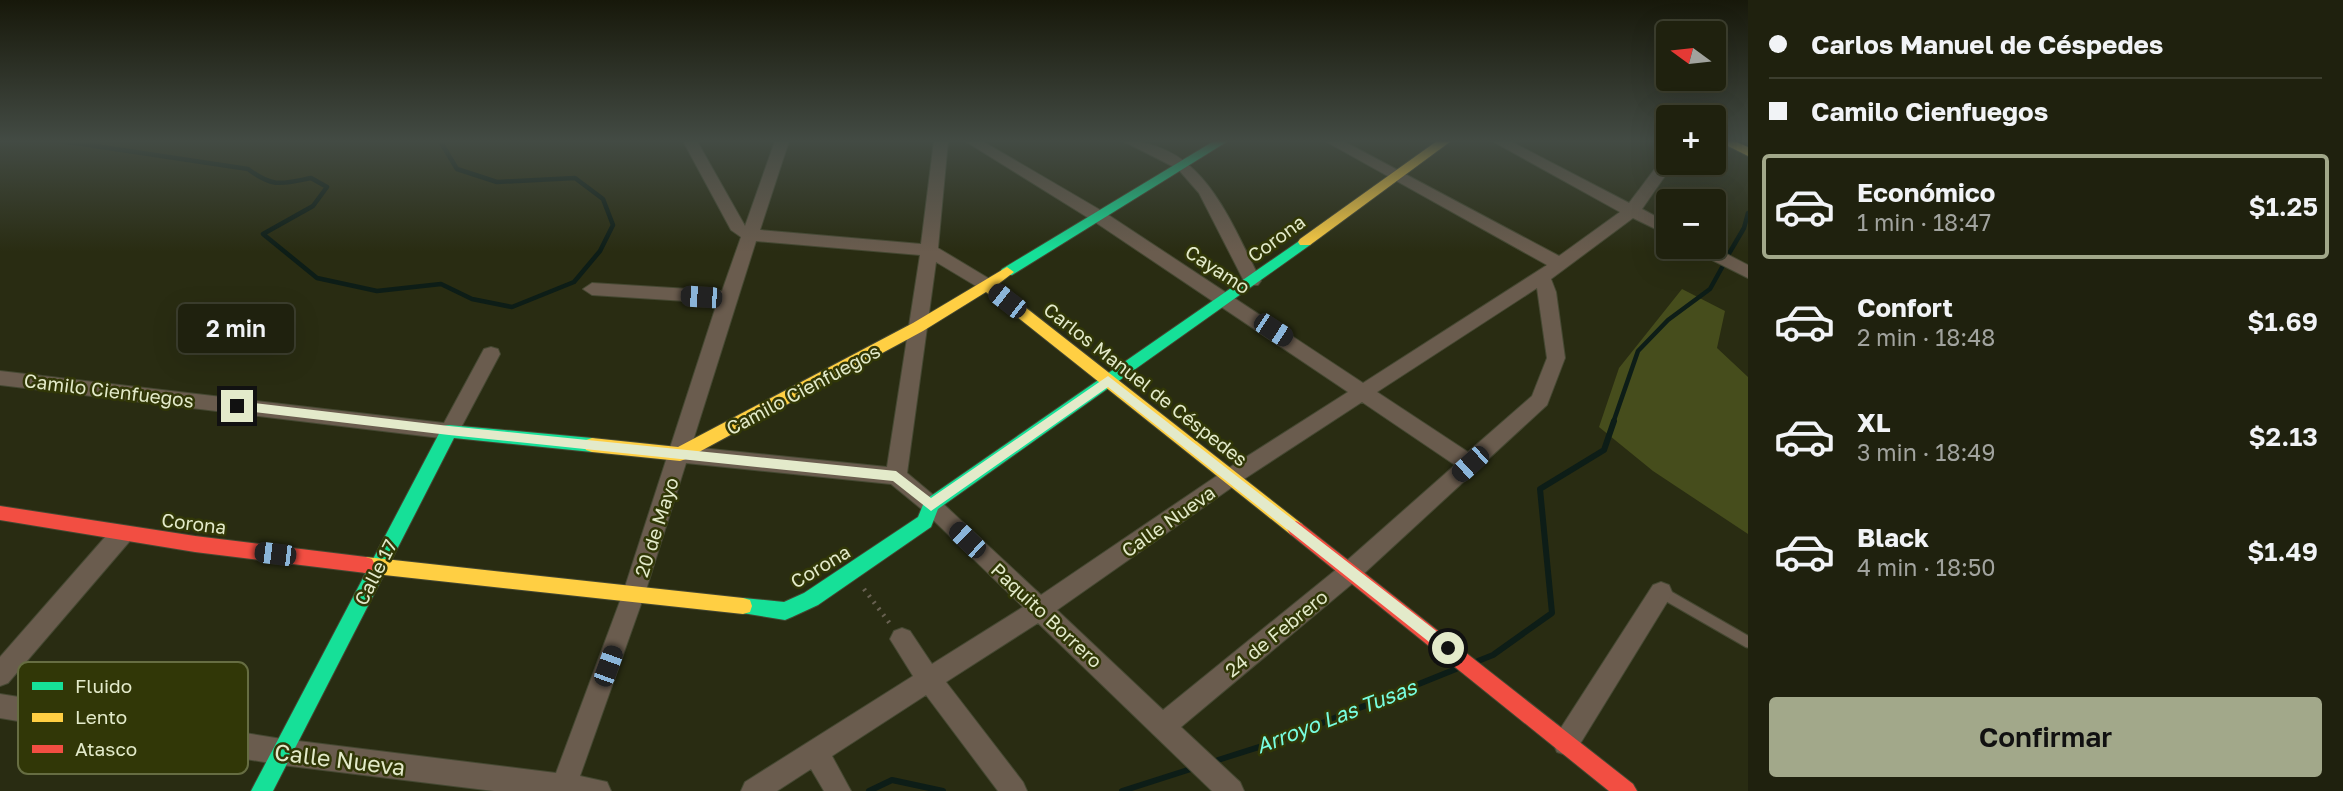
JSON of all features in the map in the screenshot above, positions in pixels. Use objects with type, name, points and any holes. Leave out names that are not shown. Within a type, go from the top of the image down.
[{"type":"street","points":[[712,178],[739,230],[751,235]]},
{"type":"street","name":"20 de Mayo","points":[[563,789],[634,593],[728,298],[770,178]]},
{"type":"street","points":[[680,454],[896,476],[937,178]]},
{"type":"street","name":"Cayamo","points":[[1034,178],[1226,299],[1470,464]]},
{"type":"street","name":"Camilo Cienfuegos","points":[[0,378],[680,454],[918,327],[1164,178]]},
{"type":"street","points":[[1194,178],[1206,191],[1252,281]]},
{"type":"street","name":"Corona","points":[[0,513],[121,535],[378,567],[785,611],[811,599],[852,573],[925,522],[931,505],[1395,178]]},
{"type":"street","points":[[1404,178],[1551,271]]},
{"type":"street","points":[[1569,178],[1656,224]]},
{"type":"street","name":"Calle Nueva","points":[[754,791],[1040,609],[1231,477],[1551,271],[1632,211],[1656,178]]},
{"type":"street","name":"Carlos Manuel de Céspedes","points":[[751,235],[929,250],[987,285],[1566,743]]},
{"type":"street","points":[[1723,259],[1742,269]]},
{"type":"street","name":"24 de Febrero","points":[[1164,725],[1351,572],[1540,400],[1556,358],[1548,292],[1551,271]]},
{"type":"street","points":[[592,289],[728,298]]},
{"type":"street","name":"Calle 17","points":[[262,791],[491,354]]},
{"type":"street","name":"Paquito Borrero","points":[[896,476],[931,505],[1231,791]]},
{"type":"street","points":[[0,676],[121,535]]},
{"type":"street","points":[[1626,791],[1566,743],[1661,592]]},
{"type":"street","points":[[902,639],[928,680],[1014,791]]},
{"type":"street","name":"Calle Nueva","points":[[0,706],[18,709]]},
{"type":"street","name":"Calle Nueva","points":[[248,746],[563,789],[598,791]]},
{"type":"street","points":[[816,754],[838,791]]},
{"type":"lane","points":[[1661,592],[1748,642]]},
{"type":"path","points":[[852,573],[902,639]]},
{"type":"green space","points":[[1682,289],[1725,311],[1717,348],[1748,377],[1748,534],[1653,471],[1599,427],[1619,368]]},
{"type":"waterway","points":[[262,178],[278,183],[311,178],[327,187],[313,206],[263,234],[317,278],[377,291],[441,284],[472,299],[512,307],[574,282],[600,251],[613,225],[603,199],[575,178],[497,182],[484,178]]},
{"type":"waterway","name":"Arroyo Las Tusas","points":[[1727,257],[1744,228],[1748,213]]},
{"type":"waterway","name":"Arroyo Las Tusas","points":[[1613,423],[1638,351],[1668,320],[1710,289],[1725,262]]},
{"type":"waterway","name":"Arroyo Las Tusas","points":[[1478,661],[1493,655],[1552,613],[1540,489],[1604,450],[1614,421]]},
{"type":"waterway","name":"Arroyo Las Tusas","points":[[1218,760],[1275,742],[1456,669]]},
{"type":"waterway","name":"Arroyo Las Tusas","points":[[1122,791],[1194,768]]},
{"type":"waterway","name":"Arroyo Las Tusas","points":[[869,791],[892,780],[943,791]]},
{"type":"traffic: fast","points":[[1007,272],[1161,178]]},
{"type":"traffic: fast","points":[[743,606],[785,611],[811,599],[925,522],[931,505],[1305,242]]},
{"type":"traffic: fast","points":[[262,791],[449,431],[592,445]]},
{"type":"traffic: slow","points":[[1305,242],[1394,178]]},
{"type":"traffic: slow","points":[[592,445],[680,454],[918,327],[1007,272]]},
{"type":"traffic: slow","points":[[987,285],[1296,529]]},
{"type":"traffic: slow","points":[[366,565],[743,606]]},
{"type":"traffic: jam","points":[[0,513],[195,544],[366,565]]},
{"type":"traffic: jam","points":[[1296,529],[1626,791]]},
{"type":"route","points":[[237,406],[896,476],[931,505],[1108,381],[1448,648]]}]
